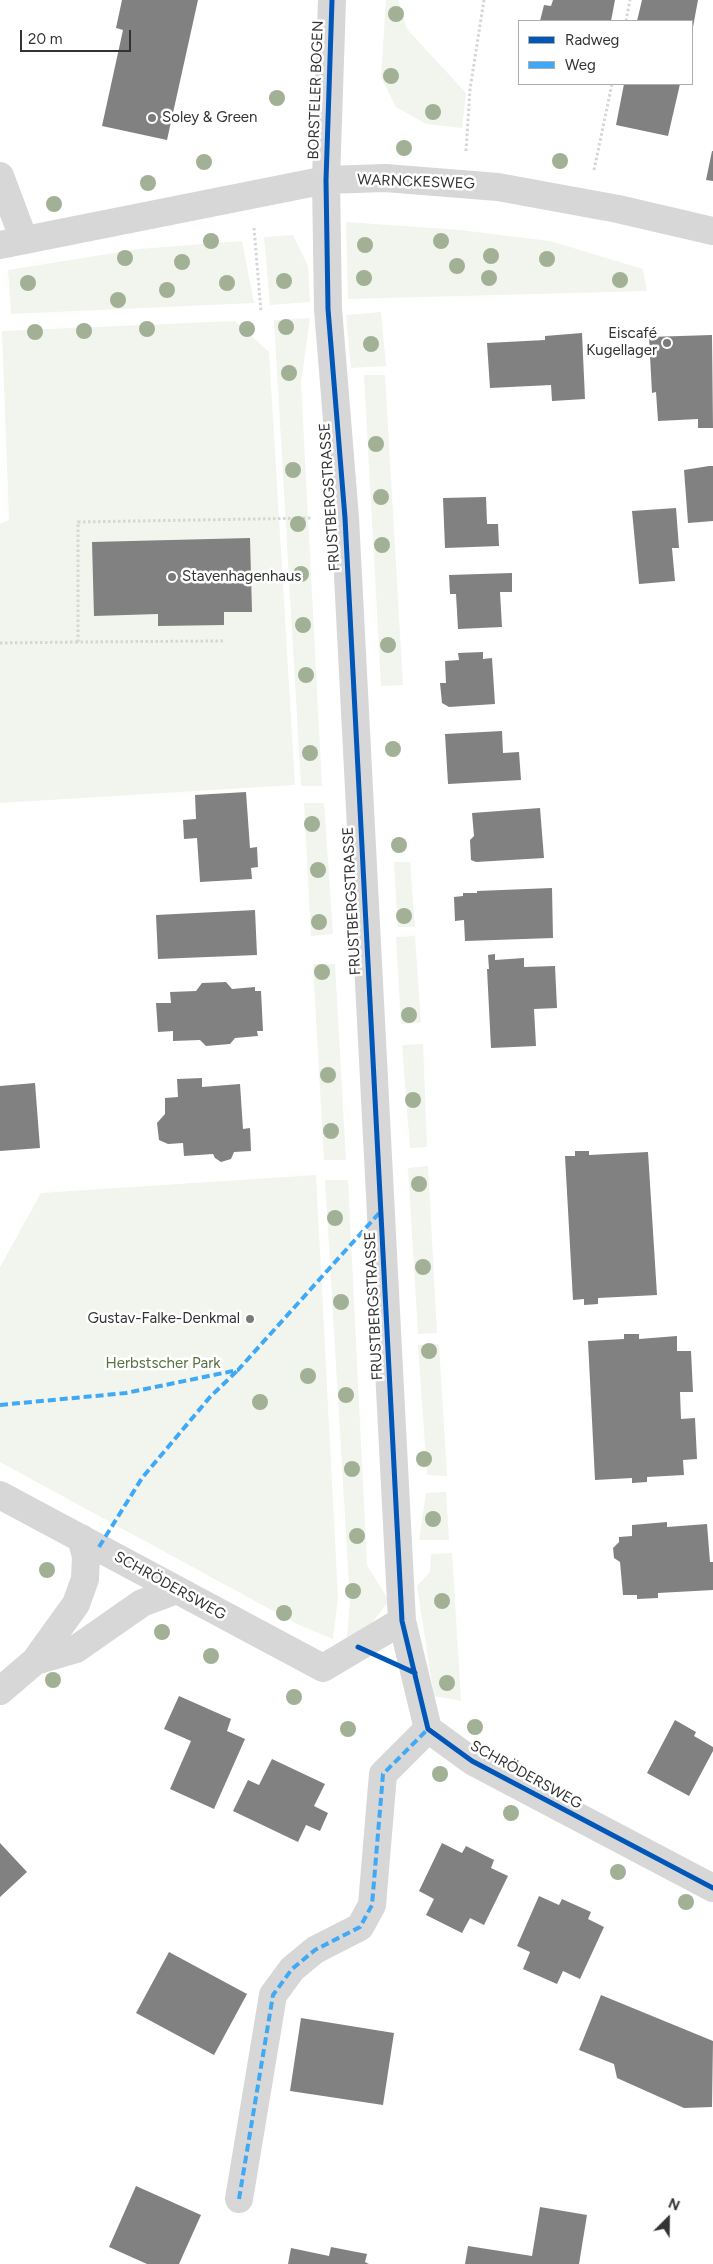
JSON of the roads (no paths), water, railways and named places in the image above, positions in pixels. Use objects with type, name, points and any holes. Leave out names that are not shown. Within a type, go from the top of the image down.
[{"type":"street","name":"BORSTELER BOGEN","points":[[326,180],[332,0]]},
{"type":"street","points":[[0,176],[12,243]]},
{"type":"street","name":"WARNCKESWEG","points":[[12,243],[326,180],[385,178],[498,187],[587,202],[713,231]]},
{"type":"street","name":"FRUSTBERGSTRASSE","points":[[326,180],[328,309],[345,518],[402,1621]]},
{"type":"street","name":"SCHRÖDERSWEG","points":[[0,1495],[323,1668],[402,1621]]},
{"type":"street","points":[[0,1691],[35,1661],[76,1604],[85,1579],[86,1556],[81,1538]]},
{"type":"street","points":[[35,1661],[76,1649],[142,1603],[177,1590]]},
{"type":"street","points":[[239,2200],[273,1995],[292,1969],[315,1950],[360,1927],[372,1905],[383,1774],[428,1729],[402,1621]]},
{"type":"street","name":"SCHRÖDERSWEG","points":[[428,1729],[472,1761],[713,1888]]},
{"type":"place","name":"Soley & Green","points":[[152,118]]},
{"type":"place","name":"Eiscafé Kugellager","points":[[667,343]]},
{"type":"place","name":"Stavenhagenhaus","points":[[172,577]]},
{"type":"place","name":"Gustav-Falke-Denkmal","points":[[250,1319]]},
{"type":"park label","name":"Herbstscher Park","points":[[163,1364]]}]
